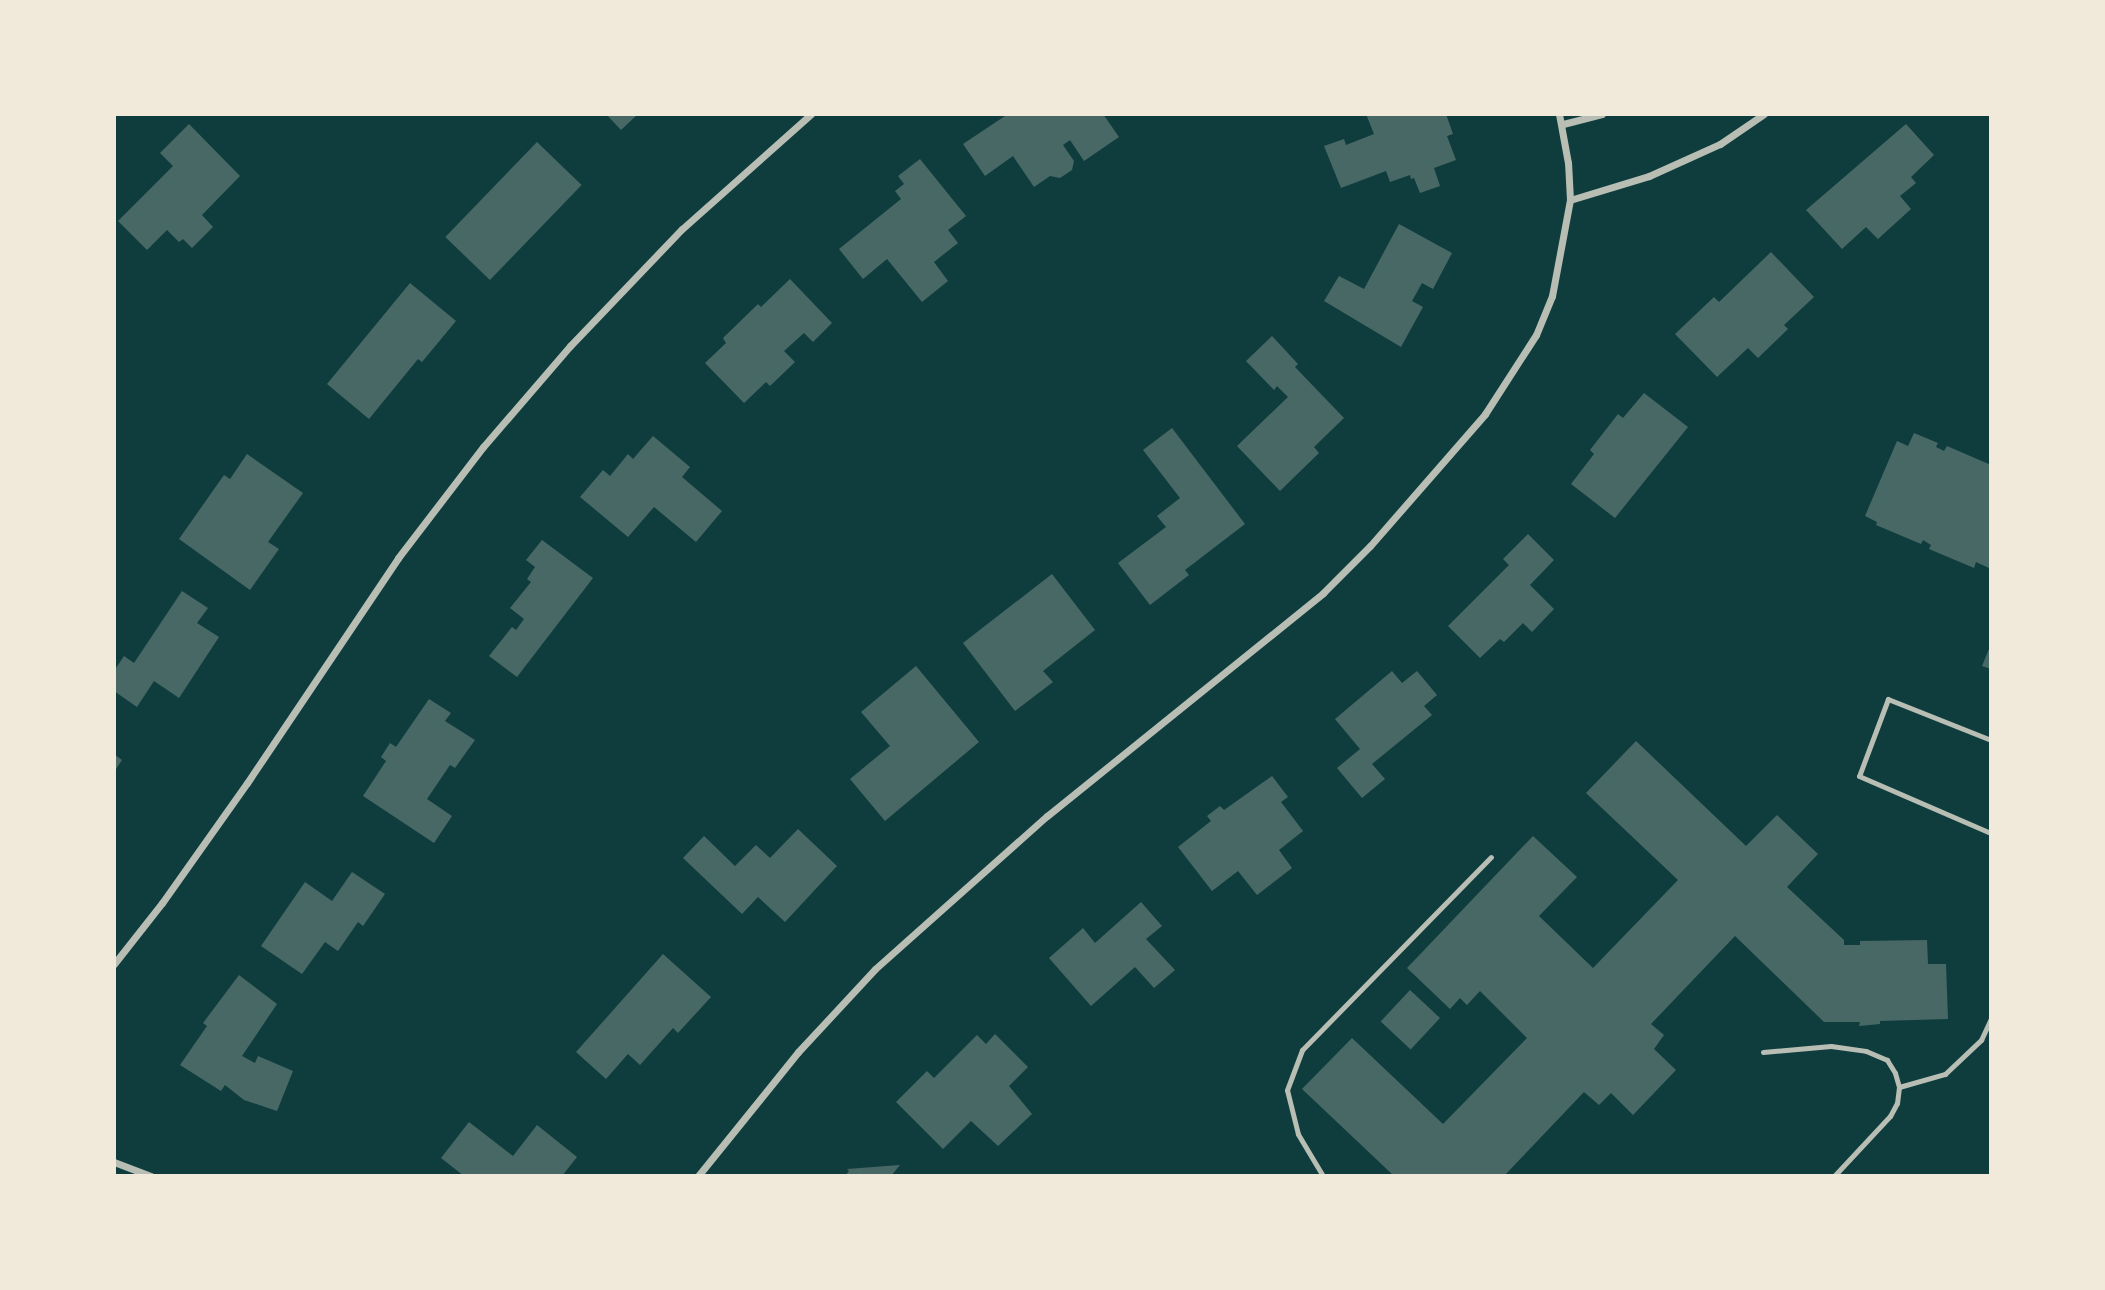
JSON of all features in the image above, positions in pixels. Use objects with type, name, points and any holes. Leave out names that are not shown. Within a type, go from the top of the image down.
[{"type":"street","points":[[114,964],[162,903],[239,794],[398,558],[483,447],[569,346],[682,229],[811,114]]},
{"type":"street","points":[[698,1176],[798,1052],[875,969],[1047,816],[1302,611],[1370,546],[1485,414],[1536,335],[1552,296],[1570,200],[1568,163],[1563,124],[1559,114]]},
{"type":"street","points":[[1563,124],[1602,114]]},
{"type":"street","points":[[1570,200],[1649,176],[1720,144],[1764,114]]},
{"type":"street","points":[[114,1162],[150,1176]]},
{"type":"lane","points":[[1991,740],[1888,699],[1859,776],[1991,833]]},
{"type":"lane","points":[[1323,1176],[1297,1134],[1287,1090],[1302,1050],[1491,857]]},
{"type":"lane","points":[[1899,1087],[1945,1074],[1981,1040],[1991,1019]]},
{"type":"lane","points":[[1763,1052],[1831,1046],[1866,1051],[1887,1060],[1899,1087],[1897,1103],[1890,1116],[1833,1176]]},
{"type":"building","points":[[606,114],[638,114],[621,130]]},
{"type":"building","points":[[1008,114],[1103,114],[1119,137],[1084,161],[1070,140],[1063,145],[1074,161],[1072,170],[1060,178],[1050,176],[1034,187],[1013,156],[985,176],[963,144]]},
{"type":"building","points":[[1366,114],[1446,114],[1453,134],[1447,136],[1456,160],[1434,168],[1440,186],[1420,193],[1410,175],[1390,182],[1386,171],[1341,188],[1324,146],[1344,139],[1346,145],[1374,134]]},
{"type":"building","points":[[189,124],[240,176],[202,215],[213,227],[192,248],[183,239],[179,242],[167,230],[147,250],[118,221],[173,166],[160,153]]},
{"type":"building","points":[[1906,124],[1934,155],[1911,177],[1916,183],[1900,196],[1911,209],[1878,239],[1866,227],[1842,249],[1806,210]]},
{"type":"building","points":[[537,142],[582,185],[490,280],[445,237]]},
{"type":"building","points":[[920,159],[966,216],[948,230],[958,243],[934,262],[948,281],[922,302],[887,259],[863,279],[839,249],[901,199],[895,191],[904,184],[898,176]]},
{"type":"building","points":[[1399,224],[1452,253],[1433,289],[1422,283],[1412,301],[1423,307],[1401,347],[1324,301],[1339,276],[1364,289]]},
{"type":"building","points":[[1771,252],[1814,297],[1784,325],[1788,329],[1758,358],[1748,348],[1717,377],[1675,334],[1714,297],[1719,302]]},
{"type":"building","points":[[790,279],[832,323],[813,342],[804,333],[784,351],[795,362],[770,386],[766,382],[744,403],[705,363],[726,343],[723,338],[758,304],[761,307]]},
{"type":"building","points":[[410,283],[456,321],[422,362],[418,359],[369,419],[327,384]]},
{"type":"building","points":[[1272,336],[1298,364],[1295,367],[1344,418],[1314,447],[1319,453],[1280,491],[1237,446],[1288,397],[1277,386],[1274,390],[1246,361]]},
{"type":"building","points":[[1644,393],[1688,427],[1615,518],[1571,484],[1594,454],[1590,450],[1618,414],[1623,418]]},
{"type":"building","points":[[1172,428],[1245,524],[1185,570],[1189,575],[1150,605],[1118,563],[1166,527],[1157,516],[1180,498],[1143,450]]},
{"type":"building","points":[[1914,433],[1938,443],[1936,447],[1944,451],[1947,446],[1991,465],[1991,569],[1976,562],[1974,568],[1929,549],[1931,545],[1923,540],[1921,544],[1876,525],[1877,522],[1865,516],[1897,441],[1908,446]]},
{"type":"building","points":[[653,436],[690,467],[682,477],[722,511],[696,542],[654,507],[628,537],[580,497],[603,470],[610,476],[628,454],[633,459]]},
{"type":"building","points":[[247,454],[303,493],[268,542],[279,549],[250,590],[179,539],[224,475],[230,479]]},
{"type":"building","points":[[1528,534],[1554,560],[1530,585],[1554,609],[1532,632],[1523,623],[1504,642],[1500,639],[1480,658],[1448,626],[1509,565],[1503,559]]},
{"type":"building","points":[[542,540],[593,578],[517,677],[489,656],[512,627],[516,630],[524,619],[510,608],[531,582],[527,579],[535,567],[526,560]]},
{"type":"building","points":[[1052,574],[1095,630],[1043,671],[1053,682],[1015,711],[963,643]]},
{"type":"building","points":[[182,591],[208,608],[197,623],[219,637],[179,698],[154,681],[137,707],[114,691],[114,671],[124,656],[134,663]]},
{"type":"building","points":[[1991,644],[1991,669],[1982,666]]},
{"type":"building","points":[[916,666],[979,742],[885,821],[850,779],[890,746],[861,712]]},
{"type":"building","points":[[1392,671],[1402,683],[1417,671],[1437,695],[1424,706],[1432,715],[1372,764],[1385,779],[1362,798],[1337,768],[1360,749],[1335,719]]},
{"type":"building","points":[[429,699],[451,713],[445,721],[475,740],[455,768],[450,765],[427,799],[452,816],[434,843],[363,796],[386,761],[381,757],[390,743],[396,747]]},
{"type":"building","points":[[1636,741],[1746,846],[1777,815],[1818,854],[1787,887],[1844,940],[1844,945],[1860,945],[1860,941],[1927,940],[1928,964],[1946,964],[1948,1019],[1880,1021],[1880,1024],[1859,1026],[1860,1022],[1824,1022],[1735,936],[1651,1024],[1664,1035],[1654,1049],[1676,1070],[1633,1115],[1611,1093],[1599,1105],[1584,1092],[1504,1176],[1394,1176],[1302,1089],[1352,1038],[1443,1124],[1527,1038],[1480,991],[1467,1005],[1460,998],[1450,1009],[1407,968],[1533,836],[1577,877],[1539,916],[1593,968],[1678,880],[1586,793]]},
{"type":"building","points":[[114,754],[122,760],[114,772]]},
{"type":"building","points":[[1272,776],[1288,797],[1281,802],[1303,831],[1279,850],[1292,868],[1257,895],[1238,871],[1212,891],[1178,847],[1211,821],[1207,816],[1220,806],[1224,810]]},
{"type":"building","points":[[798,829],[837,866],[785,922],[758,897],[742,914],[683,858],[704,836],[735,866],[756,845],[770,858]]},
{"type":"building","points":[[352,872],[385,894],[363,926],[358,922],[338,951],[325,942],[302,974],[261,946],[305,882],[332,901]]},
{"type":"building","points":[[1141,902],[1162,926],[1146,939],[1175,970],[1154,988],[1135,967],[1091,1006],[1049,958],[1083,928],[1095,943]]},
{"type":"building","points":[[663,954],[711,997],[678,1033],[673,1028],[640,1065],[628,1054],[606,1079],[576,1052]]},
{"type":"building","points":[[239,975],[277,1004],[242,1056],[255,1063],[258,1056],[293,1071],[277,1111],[244,1100],[225,1085],[221,1091],[180,1065],[207,1026],[203,1023]]},
{"type":"building","points":[[1410,990],[1440,1018],[1411,1049],[1381,1021]]},
{"type":"building","points":[[995,1034],[1028,1067],[1009,1086],[1032,1114],[998,1146],[971,1121],[943,1149],[896,1102],[927,1071],[934,1078],[977,1035],[986,1044]]},
{"type":"building","points":[[469,1122],[513,1156],[537,1125],[577,1157],[562,1176],[464,1176],[441,1158]]},
{"type":"building","points":[[900,1165],[891,1176],[845,1176],[849,1171],[847,1169]]}]
